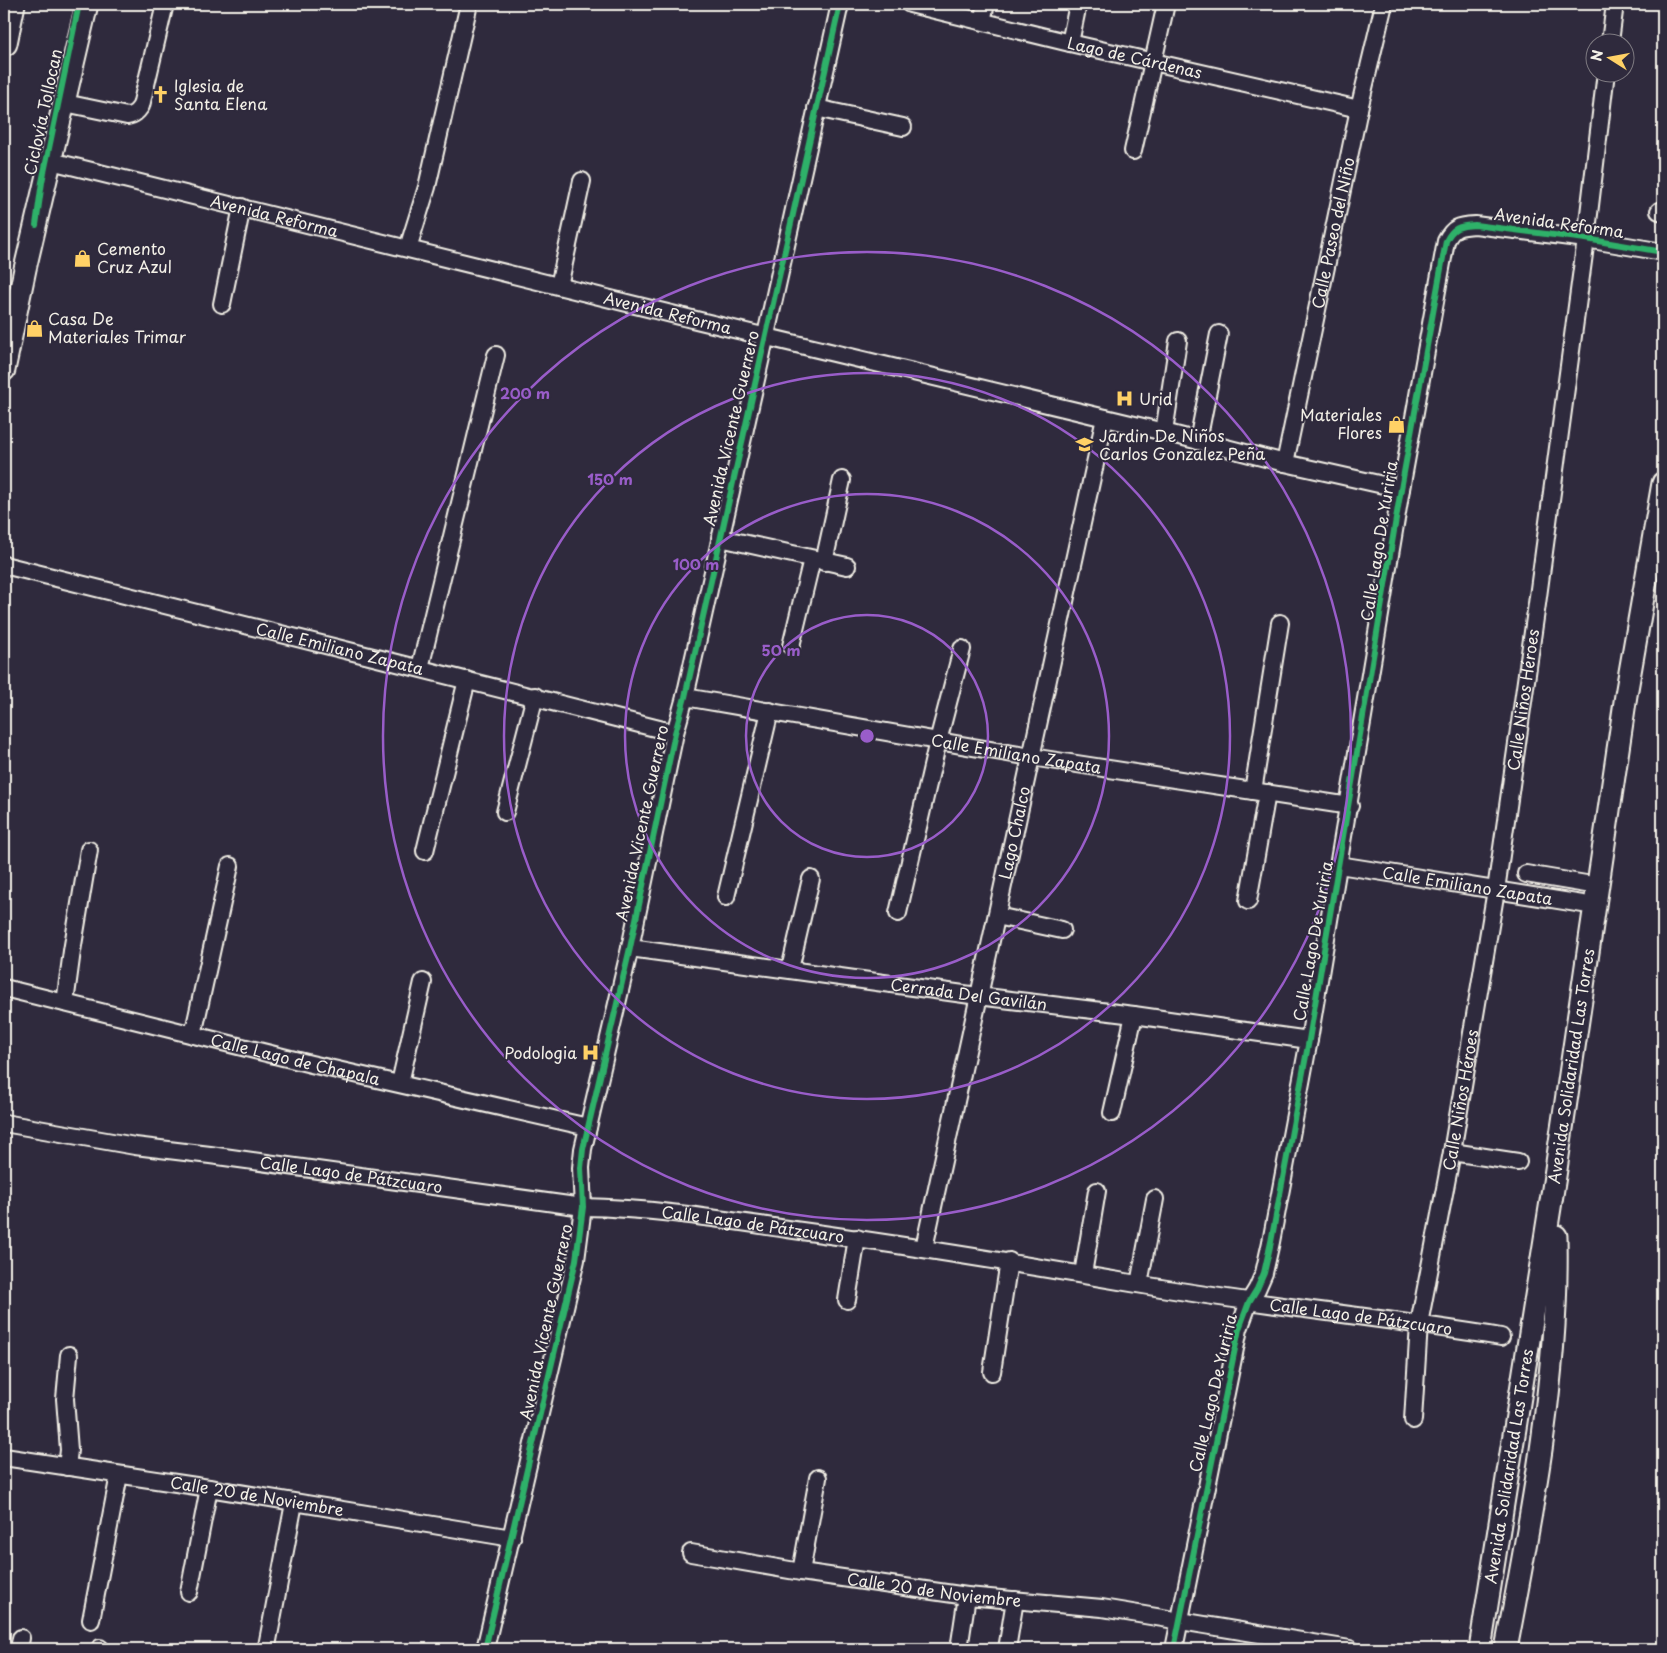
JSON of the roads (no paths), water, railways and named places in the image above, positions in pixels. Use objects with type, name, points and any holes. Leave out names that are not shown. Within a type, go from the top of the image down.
[{"type":"highway","points":[[4,42],[12,4]]},
{"type":"main road","points":[[4,370],[25,269],[87,4]]},
{"type":"main road","points":[[4,318],[25,269]]},
{"type":"main road","name":"Avenida Solidaridad Las Torres","points":[[1480,1649],[1555,1176],[1626,695],[1663,483]]},
{"type":"main road","points":[[1506,1649],[1531,1521],[1554,1322],[1556,1252],[1555,1176]]},
{"type":"street","points":[[65,102],[127,116],[133,116],[138,112],[165,4]]},
{"type":"street","points":[[408,248],[427,187],[469,4]]},
{"type":"street","name":"Avenida Vicente Guerrero","points":[[485,1649],[576,1260],[583,1207],[581,1168],[588,1128],[630,948],[675,733],[685,697],[840,4]]},
{"type":"street","name":"Lago de Cárdenas","points":[[910,4],[1152,63],[1359,110]]},
{"type":"street","points":[[982,21],[986,4]]},
{"type":"street","points":[[1070,43],[1078,4]]},
{"type":"street","points":[[1134,151],[1166,4]]},
{"type":"street","name":"Calle Paseo del Niño","points":[[1285,463],[1359,110],[1384,4]]},
{"type":"street","points":[[1611,32],[1615,4]]},
{"type":"street","name":"Calle Niños Héroes","points":[[1413,1420],[1419,1324],[1452,1152],[1496,890],[1540,584],[1605,82]]},
{"type":"street","points":[[816,108],[903,127]]},
{"type":"street","name":"Avenida Reforma","points":[[51,161],[1285,463],[1401,489]]},
{"type":"street","points":[[560,286],[582,181]]},
{"type":"street","points":[[222,304],[242,207]]},
{"type":"street","name":"Avenida Reforma","points":[[1452,230],[1475,224],[1586,239],[1663,252]]},
{"type":"street","name":"Calle Lago De Yuriria","points":[[1174,1649],[1237,1338],[1249,1302],[1264,1272],[1271,1242],[1310,1040],[1401,489],[1442,257],[1446,241],[1452,230]]},
{"type":"street","points":[[1198,441],[1219,334]]},
{"type":"street","points":[[1164,432],[1178,341]]},
{"type":"street","points":[[420,668],[496,355]]},
{"type":"street","name":"Lago Chalco","points":[[924,1248],[1105,418]]},
{"type":"street","points":[[790,646],[842,480]]},
{"type":"street","points":[[720,538],[846,566]]},
{"type":"street","name":"Calle Emiliano Zapata","points":[[4,565],[178,610],[535,696],[675,733]]},
{"type":"street","points":[[1248,901],[1280,623]]},
{"type":"street","points":[[898,913],[962,648]]},
{"type":"street","points":[[425,851],[467,680]]},
{"type":"street","points":[[505,812],[535,696]]},
{"type":"street","name":"Calle Emiliano Zapata","points":[[685,697],[1031,757],[1350,806]]},
{"type":"street","points":[[726,897],[770,711]]},
{"type":"street","points":[[65,1003],[73,942],[89,850]]},
{"type":"street","points":[[193,1035],[230,866]]},
{"type":"street","name":"Calle Emiliano Zapata","points":[[1339,866],[1496,890],[1596,896]]},
{"type":"street","points":[[1526,874],[1596,896]]},
{"type":"street","points":[[790,969],[810,879]]},
{"type":"street","points":[[997,916],[1062,930]]},
{"type":"street","name":"Cerrada Del Gavilán","points":[[630,948],[1310,1040]]},
{"type":"street","points":[[400,1083],[423,982]]},
{"type":"street","name":"Calle Lago de Chapala","points":[[4,988],[311,1064],[400,1083],[588,1128]]},
{"type":"street","points":[[1112,1113],[1134,1015]]},
{"type":"street","name":"Calle Lago de Pátzcuaro","points":[[4,1123],[135,1146],[583,1207],[661,1212],[857,1238],[1249,1302],[1419,1324],[1501,1337]]},
{"type":"street","points":[[1452,1152],[1518,1162]]},
{"type":"street","points":[[1083,1274],[1097,1191]]},
{"type":"street","points":[[1140,1284],[1155,1199]]},
{"type":"street","points":[[847,1300],[857,1238]]},
{"type":"street","points":[[992,1372],[1008,1262]]},
{"type":"street","points":[[67,1467],[69,1450],[65,1399],[69,1355]]},
{"type":"street","name":"Calle 20 de Noviembre","points":[[4,1457],[209,1488],[512,1538]]},
{"type":"street","points":[[91,1620],[119,1474]]},
{"type":"street","points":[[801,1572],[818,1478]]},
{"type":"street","points":[[189,1592],[209,1488]]},
{"type":"street","points":[[267,1646],[294,1503]]},
{"type":"street","name":"Calle 20 de Noviembre","points":[[691,1553],[801,1572],[968,1596],[1102,1608],[1350,1649]]},
{"type":"street","points":[[959,1649],[968,1596]]},
{"type":"street","points":[[1007,1649],[1014,1600]]},
{"type":"place","name":"Iglesia de Santa Elena","points":[[160,95]]},
{"type":"place","name":"Cemento Cruz Azul","points":[[83,258]]},
{"type":"place","name":"Casa De Materiales Trimar","points":[[34,328]]},
{"type":"place","name":"Urid","points":[[1125,399]]},
{"type":"place","name":"Materiales Flores","points":[[1396,424]]},
{"type":"place","name":"Jardin De Niños Carlos Gonzalez Peña","points":[[1085,445]]},
{"type":"place","name":"Podologia","points":[[591,1053]]}]
